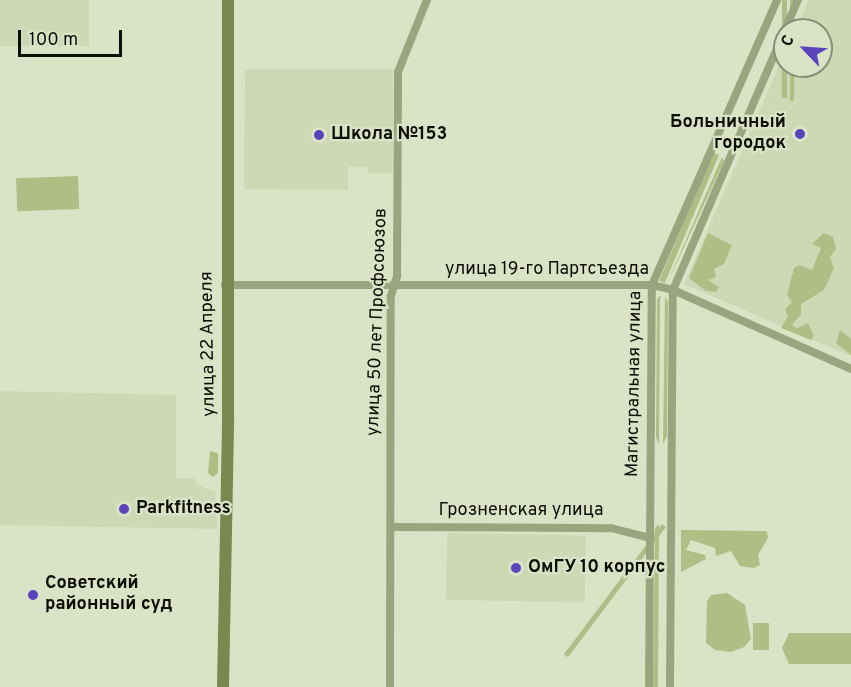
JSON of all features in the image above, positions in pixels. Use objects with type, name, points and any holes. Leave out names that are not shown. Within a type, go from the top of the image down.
[{"type":"main road","name":"улица 22 Апреля","points":[[223,687],[228,430],[225,285],[228,0]]},
{"type":"street","name":"улица 50 лет Профсоюзов","points":[[390,687],[393,286],[397,276],[398,72],[427,0]]},
{"type":"street","name":"Магистральная улица","points":[[649,687],[652,285],[777,0]]},
{"type":"street","name":"Магистральная улица","points":[[670,687],[674,290],[798,0]]},
{"type":"street","name":"улица 19-го Партсъезда","points":[[225,285],[652,285],[674,290],[851,369]]},
{"type":"street","name":"Грозненская улица","points":[[391,527],[611,528],[650,538]]},
{"type":"shaded area","points":[[0,0],[89,0],[89,46],[0,46]]},
{"type":"shaded area","points":[[782,0],[787,0],[787,18],[782,18]]},
{"type":"shaded area","points":[[790,0],[794,0],[794,18],[790,18]]},
{"type":"shaded area","name":"Больничный городок","points":[[809,0],[851,0],[851,356],[684,284],[774,78],[833,78],[833,18],[801,18]]},
{"type":"shaded area","name":"Школа №153","points":[[245,69],[393,69],[393,173],[368,173],[367,167],[348,167],[348,190],[244,189]]},
{"type":"shaded area","points":[[782,78],[787,78],[787,98],[782,98]]},
{"type":"shaded area","points":[[790,78],[794,78],[794,101],[790,101]]},
{"type":"shaded area","points":[[713,153],[719,155],[665,283],[659,281]]},
{"type":"shaded area","points":[[722,157],[724,161],[667,284],[676,263]]},
{"type":"shaded area","points":[[78,176],[79,209],[17,211],[16,178]]},
{"type":"shaded area","points":[[708,233],[732,245],[724,264],[714,269],[716,277],[708,280],[719,287],[716,292],[706,291],[689,278]]},
{"type":"shaded area","points":[[824,233],[833,237],[836,249],[830,257],[834,268],[824,290],[801,304],[801,314],[792,325],[797,328],[808,323],[814,336],[811,340],[781,328],[788,316],[785,309],[792,302],[787,295],[794,268],[799,265],[812,270],[821,248],[812,244]]},
{"type":"shaded area","points":[[661,295],[659,445],[656,437],[657,299]]},
{"type":"shaded area","points":[[665,296],[668,302],[667,436],[663,444]]},
{"type":"shaded area","points":[[840,330],[851,339],[851,355],[836,343]]},
{"type":"shaded area","points":[[0,391],[176,395],[176,478],[194,478],[198,485],[215,492],[218,529],[0,525]]},
{"type":"shaded area","points":[[210,451],[218,453],[218,473],[213,477],[208,473]]},
{"type":"shaded area","points":[[659,524],[658,687],[653,687],[655,528]]},
{"type":"shaded area","points":[[662,524],[666,527],[568,657],[564,654]]},
{"type":"shaded area","points":[[681,530],[767,531],[768,538],[758,555],[760,565],[754,568],[740,566],[731,551],[716,556],[715,548],[691,540],[686,550],[705,555],[706,559],[681,572]]},
{"type":"shaded area","name":"ОмГУ 10 корпус","points":[[447,533],[586,535],[585,602],[446,600]]},
{"type":"shaded area","points":[[727,593],[745,605],[751,639],[744,647],[731,652],[715,650],[706,643],[707,601],[711,595]]},
{"type":"shaded area","points":[[753,623],[769,623],[769,650],[753,650]]},
{"type":"shaded area","points":[[789,633],[851,633],[851,664],[789,664],[782,648]]},
{"type":"place","name":"Больничный городок","points":[[800,134]]},
{"type":"place","name":"Школа №153","points":[[319,135]]},
{"type":"place","name":"Parkfitness","points":[[124,509]]},
{"type":"place","name":"ОмГУ 10 корпус","points":[[516,568]]},
{"type":"place","name":"Советский районный суд","points":[[33,595]]}]
